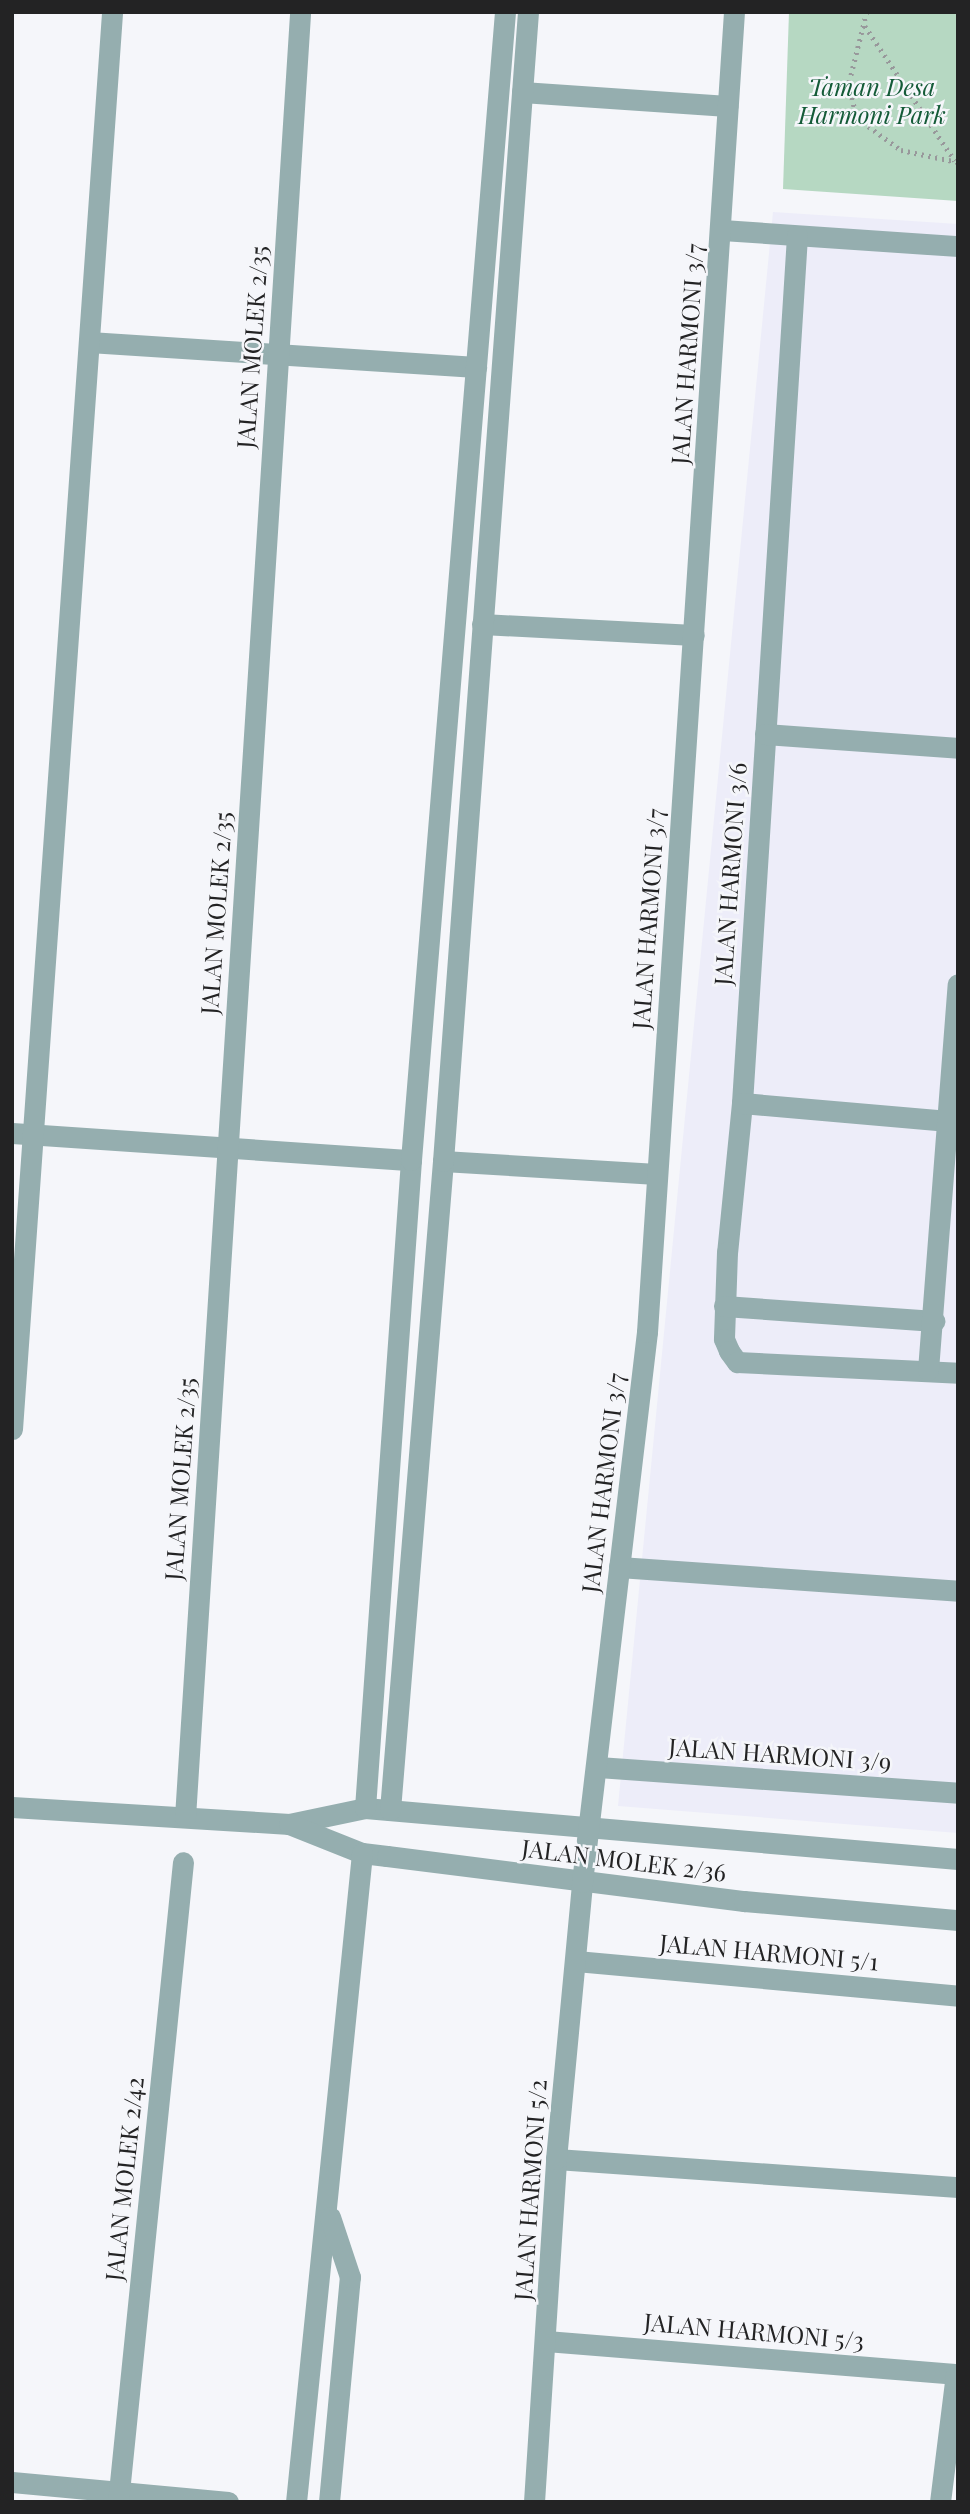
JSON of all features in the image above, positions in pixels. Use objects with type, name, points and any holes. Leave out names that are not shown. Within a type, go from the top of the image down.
[{"type":"street","points":[[12,1429],[22,1133],[89,342],[112,12]]},
{"type":"street","name":"JALAN MOLEK 2/35","points":[[185,1817],[300,12]]},
{"type":"street","points":[[365,1808],[411,1160],[505,12]]},
{"type":"street","points":[[390,1810],[443,1161],[528,12]]},
{"type":"street","name":"JALAN HARMONI 3/7","points":[[582,1882],[598,1767],[647,1332],[722,230],[734,12]]},
{"type":"street","points":[[522,92],[728,106]]},
{"type":"street","points":[[722,230],[958,246]]},
{"type":"street","name":"JALAN HARMONI 3/6","points":[[797,236],[742,1103],[724,1306],[724,1339],[737,1362],[928,1370]]},
{"type":"street","points":[[89,342],[477,366]]},
{"type":"street","points":[[482,624],[694,635]]},
{"type":"street","points":[[765,734],[958,748]]},
{"type":"street","points":[[958,984],[948,1121],[950,1212],[928,1370],[958,1373]]},
{"type":"street","points":[[742,1103],[948,1121]]},
{"type":"street","points":[[22,1133],[411,1160]]},
{"type":"street","points":[[443,1161],[657,1174]]},
{"type":"street","points":[[724,1306],[934,1321]]},
{"type":"street","points":[[619,1567],[958,1591]]},
{"type":"street","name":"JALAN HARMONI 3/9","points":[[598,1767],[958,1793]]},
{"type":"street","name":"JALAN MOLEK 2/36","points":[[12,1807],[289,1824],[365,1808],[958,1859]]},
{"type":"street","name":"JALAN MOLEK 2/36","points":[[289,1824],[362,1853],[582,1882],[822,1909],[958,1920]]},
{"type":"street","points":[[296,2502],[362,1853]]},
{"type":"street","name":"JALAN MOLEK 2/42","points":[[119,2496],[183,1861]]},
{"type":"street","name":"JALAN HARMONI 5/2","points":[[534,2502],[556,2159],[582,1882]]},
{"type":"street","name":"JALAN HARMONI 5/1","points":[[576,1961],[958,1996]]},
{"type":"street","points":[[556,2159],[958,2187]]},
{"type":"street","points":[[327,2208],[349,2277],[329,2502]]},
{"type":"street","name":"JALAN HARMONI 5/3","points":[[546,2341],[957,2374]]},
{"type":"street","points":[[940,2502],[957,2374]]},
{"type":"street","points":[[12,2482],[119,2496],[228,2502]]},
{"type":"path","points":[[867,12],[849,84],[857,118],[901,150],[957,162]]},
{"type":"path","points":[[864,25],[957,162]]},
{"type":"shaded area","points":[[773,212],[958,224],[958,1833],[618,1806]]},
{"type":"green space","name":"Taman Desa Harmoni Park","points":[[789,12],[958,12],[958,201],[783,189]]}]
